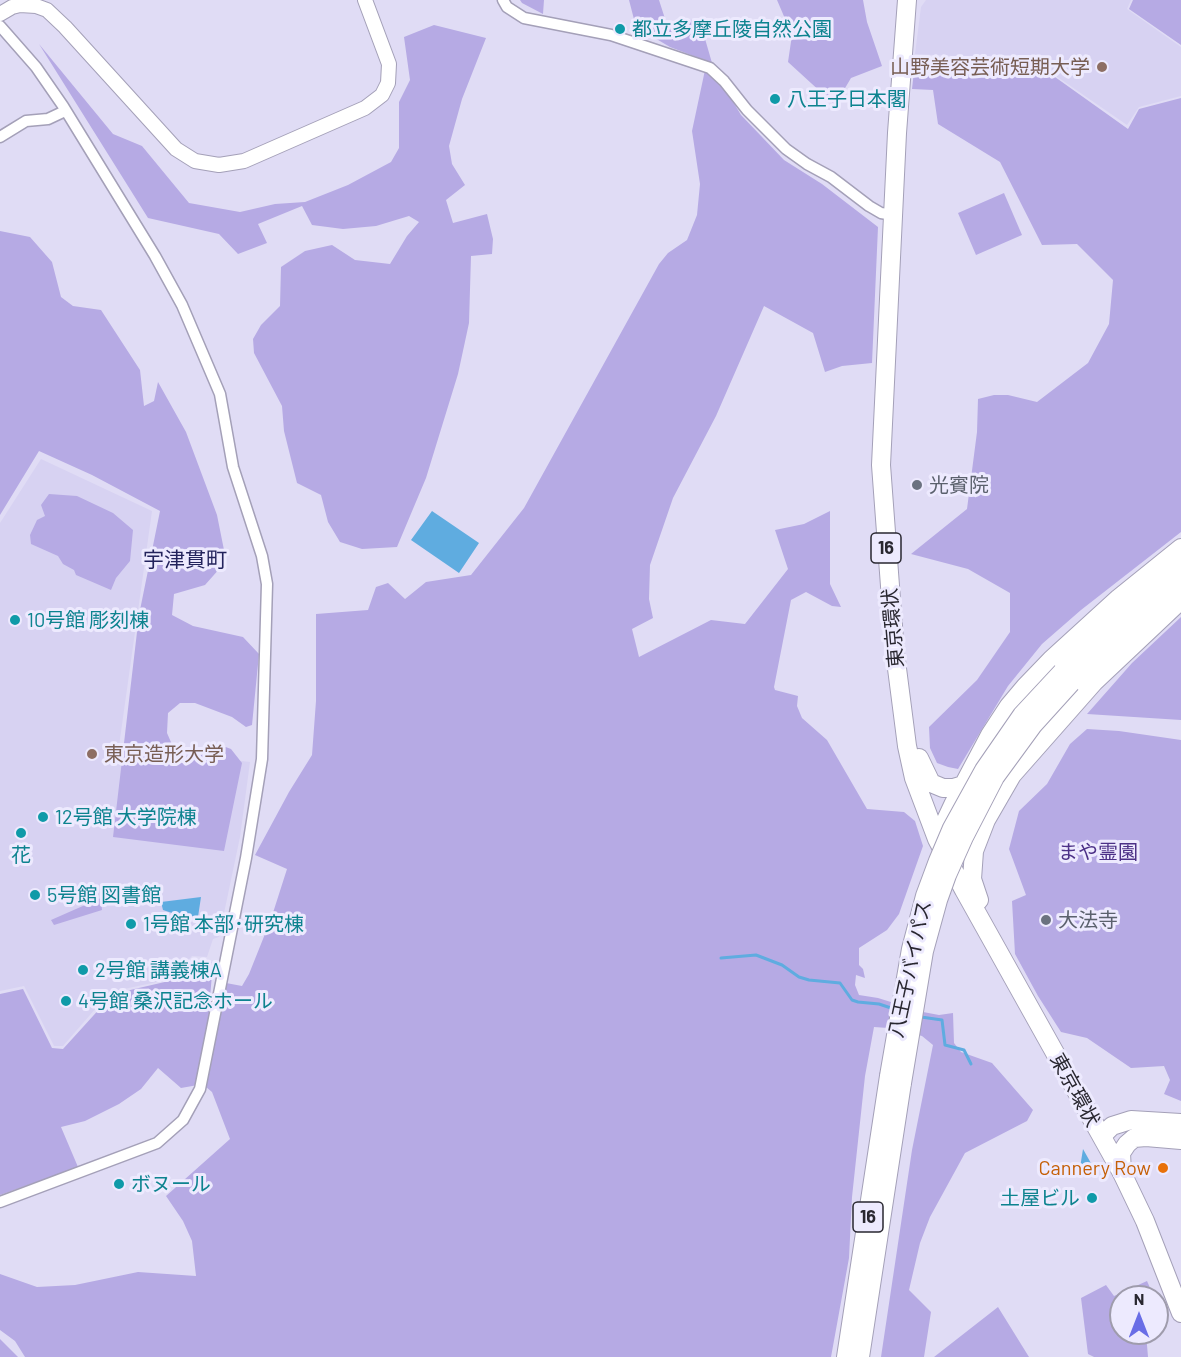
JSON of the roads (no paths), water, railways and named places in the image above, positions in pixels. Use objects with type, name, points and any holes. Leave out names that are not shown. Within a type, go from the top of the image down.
[{"type":"main road","name":"東京環状","points":[[907,0],[880,465],[893,640],[902,721],[914,778],[941,847],[1102,1136]]},
{"type":"main road","points":[[981,831],[969,848],[960,853],[941,847],[963,785],[990,735],[1009,706],[1050,660],[1119,598],[1181,548]]},
{"type":"main road","name":"八王子バイパス","points":[[846,1357],[895,1080],[924,951],[947,875],[995,777],[1066,677],[1181,562]]},
{"type":"main road","name":"八王子バイパス","points":[[1066,677],[1181,581]]},
{"type":"main road","name":"16","points":[[984,926],[972,872],[981,831],[1002,789],[1039,742],[1094,682],[1181,600]]},
{"type":"main road","name":"16","points":[[902,721],[931,783],[944,788],[963,785]]},
{"type":"main road","name":"八王子バイパス","points":[[860,1357],[895,1080]]},
{"type":"main road","points":[[1102,1136],[1113,1126],[1131,1120],[1181,1123]]},
{"type":"main road","points":[[1102,1136],[1137,1128],[1181,1132]]},
{"type":"main road","name":"16","points":[[1102,1136],[1142,1213],[1181,1313]]},
{"type":"main road","points":[[1122,1173],[1121,1153],[1132,1139],[1146,1137],[1181,1140]]},
{"type":"street","points":[[0,14],[20,5],[36,6],[47,10],[176,149],[195,161],[228,165],[251,158],[365,108],[382,95],[388,83],[389,64],[365,0]]},
{"type":"street","points":[[503,0],[507,8],[524,18],[611,35],[710,68],[786,149],[831,177],[869,206],[881,213],[893,215]]},
{"type":"street","points":[[0,26],[36,67],[173,287],[220,394],[233,468],[265,568],[267,584],[262,759],[246,858],[205,1074],[200,1089],[191,1107],[177,1126],[157,1143],[0,1202]]},
{"type":"street","points":[[0,138],[26,121],[48,119],[65,111]]},
{"type":"water","points":[[432,511],[479,543],[459,573],[411,540]]},
{"type":"water","points":[[201,897],[198,917],[163,910],[161,902]]},
{"type":"water","points":[[1083,1149],[1092,1165],[1079,1174]]},
{"type":"waterway","points":[[721,958],[756,955],[782,965],[799,977],[840,983],[852,1000],[894,1009]]},
{"type":"waterway","points":[[921,1017],[942,1020],[945,1045],[964,1050],[971,1064]]},
{"type":"place","name":"都立多摩丘陵自然公園","points":[[620,29]]},
{"type":"place","name":"山野美容芸術短期大学","points":[[1102,67]]},
{"type":"place","name":"八王子日本閣","points":[[775,99]]},
{"type":"place","name":"光賓院","points":[[917,485]]},
{"type":"place","name":"10号館 彫刻棟","points":[[15,620]]},
{"type":"place","name":"東京造形大学","points":[[92,754]]},
{"type":"place","name":"12号館 大学院棟","points":[[43,817]]},
{"type":"place","name":"花","points":[[21,833]]},
{"type":"place","name":"5号館 図書館","points":[[35,895]]},
{"type":"place","name":"大法寺","points":[[1046,920]]},
{"type":"place","name":"1号館 本部･研究棟","points":[[131,924]]},
{"type":"place","name":"2号館 講義棟A","points":[[83,970]]},
{"type":"place","name":"4号館 桑沢記念ホール","points":[[66,1001]]},
{"type":"place","name":"Cannery Row","points":[[1163,1168]]},
{"type":"place","name":"ボヌール","points":[[119,1184]]},
{"type":"place","name":"土屋ビル","points":[[1092,1198]]},
{"type":"district","name":"宇津貫町","points":[[185,560]]},
{"type":"park label","name":"まや霊園","points":[[1098,852]]}]
